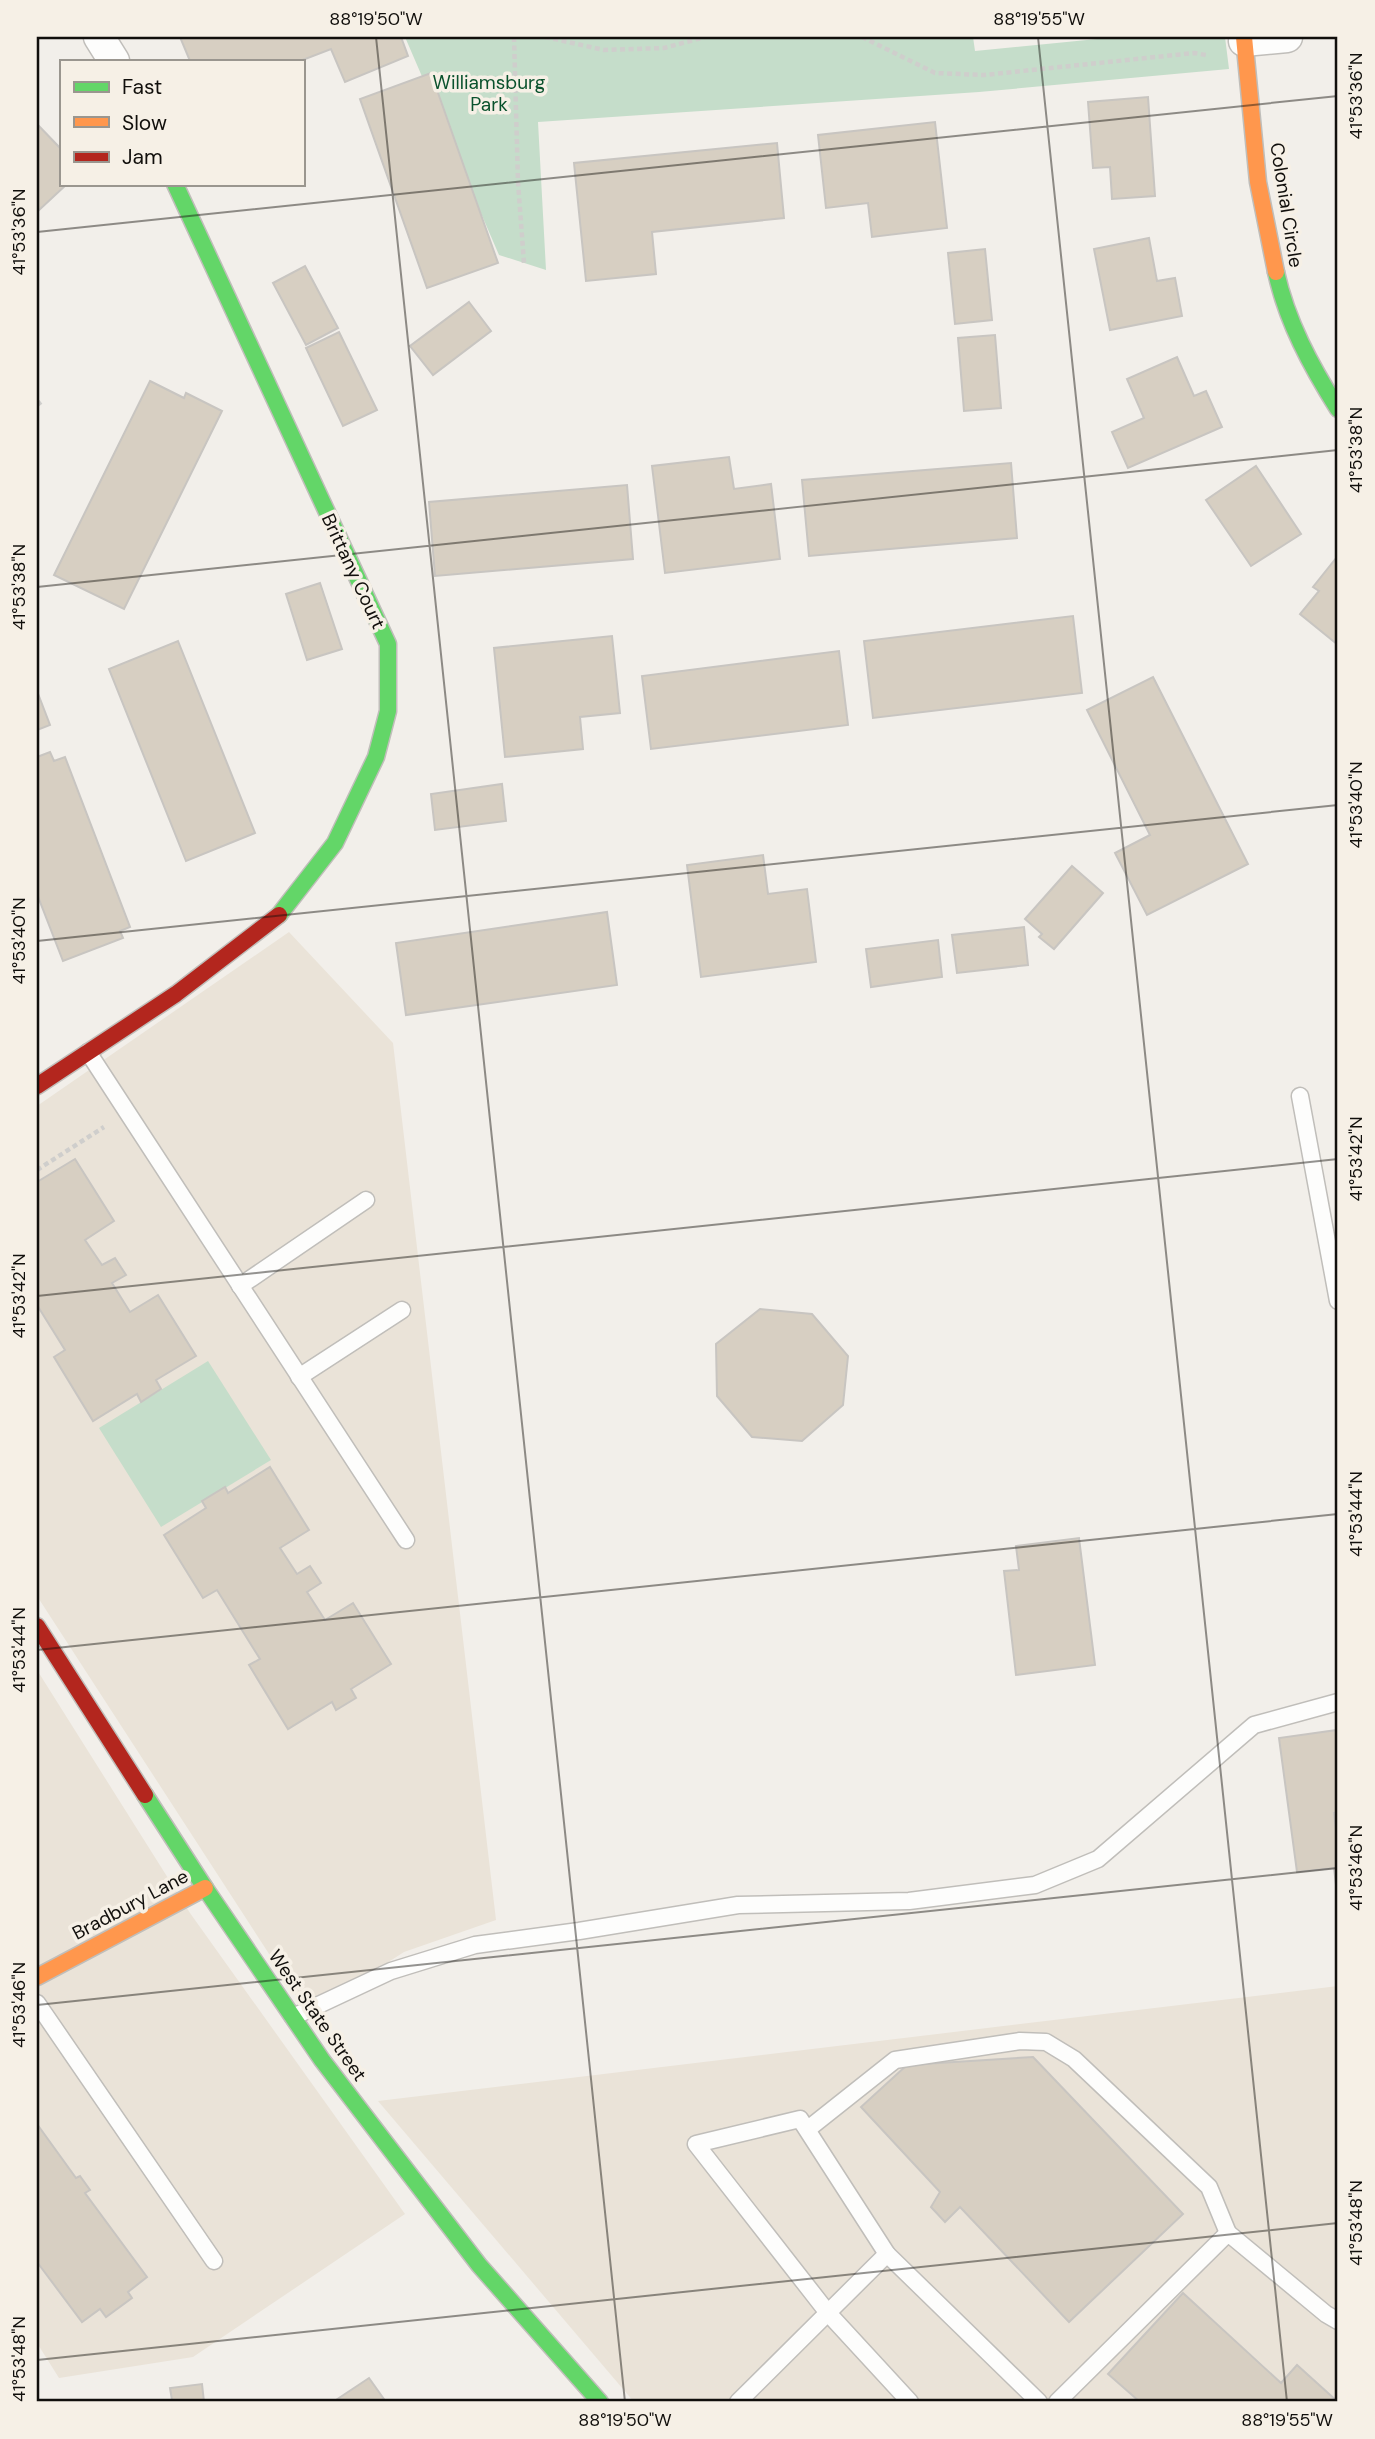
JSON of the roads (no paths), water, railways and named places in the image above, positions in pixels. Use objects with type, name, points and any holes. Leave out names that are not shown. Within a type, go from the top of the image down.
[{"type":"street","points":[[99,37],[113,60]]},
{"type":"street","points":[[1244,43],[1287,37]]},
{"type":"street","name":"Colonial Circle","points":[[1244,43],[1265,227],[1278,285],[1300,345],[1338,409]]},
{"type":"street","name":"Brittany Court","points":[[37,1086],[176,994],[283,912],[335,843],[376,757],[388,711],[388,644],[176,186]]},
{"type":"street","name":"West State Street","points":[[37,1626],[205,1888],[323,2060],[479,2265],[600,2402]]},
{"type":"street","name":"Bradbury Lane","points":[[37,1977],[205,1888]]},
{"type":"lane","points":[[88,1052],[406,1540]]},
{"type":"lane","points":[[1300,1096],[1338,1301]]},
{"type":"lane","points":[[240,1286],[366,1200]]},
{"type":"lane","points":[[299,1377],[402,1310]]},
{"type":"lane","points":[[293,2017],[391,1971],[475,1945],[738,1905],[909,1901],[1035,1885],[1098,1859],[1254,1725],[1338,1702]]},
{"type":"lane","points":[[37,2003],[214,2261]]},
{"type":"lane","points":[[808,2129],[895,2060],[1020,2041],[1046,2042],[1074,2059],[1209,2187],[1228,2233],[1338,2321]]},
{"type":"lane","points":[[909,2402],[828,2313],[696,2144],[800,2119],[887,2254],[1039,2402]]},
{"type":"lane","points":[[1057,2402],[1228,2233]]},
{"type":"lane","points":[[738,2402],[887,2254]]},
{"type":"park label","name":"Williamsburg Park","points":[[489,93]]}]
